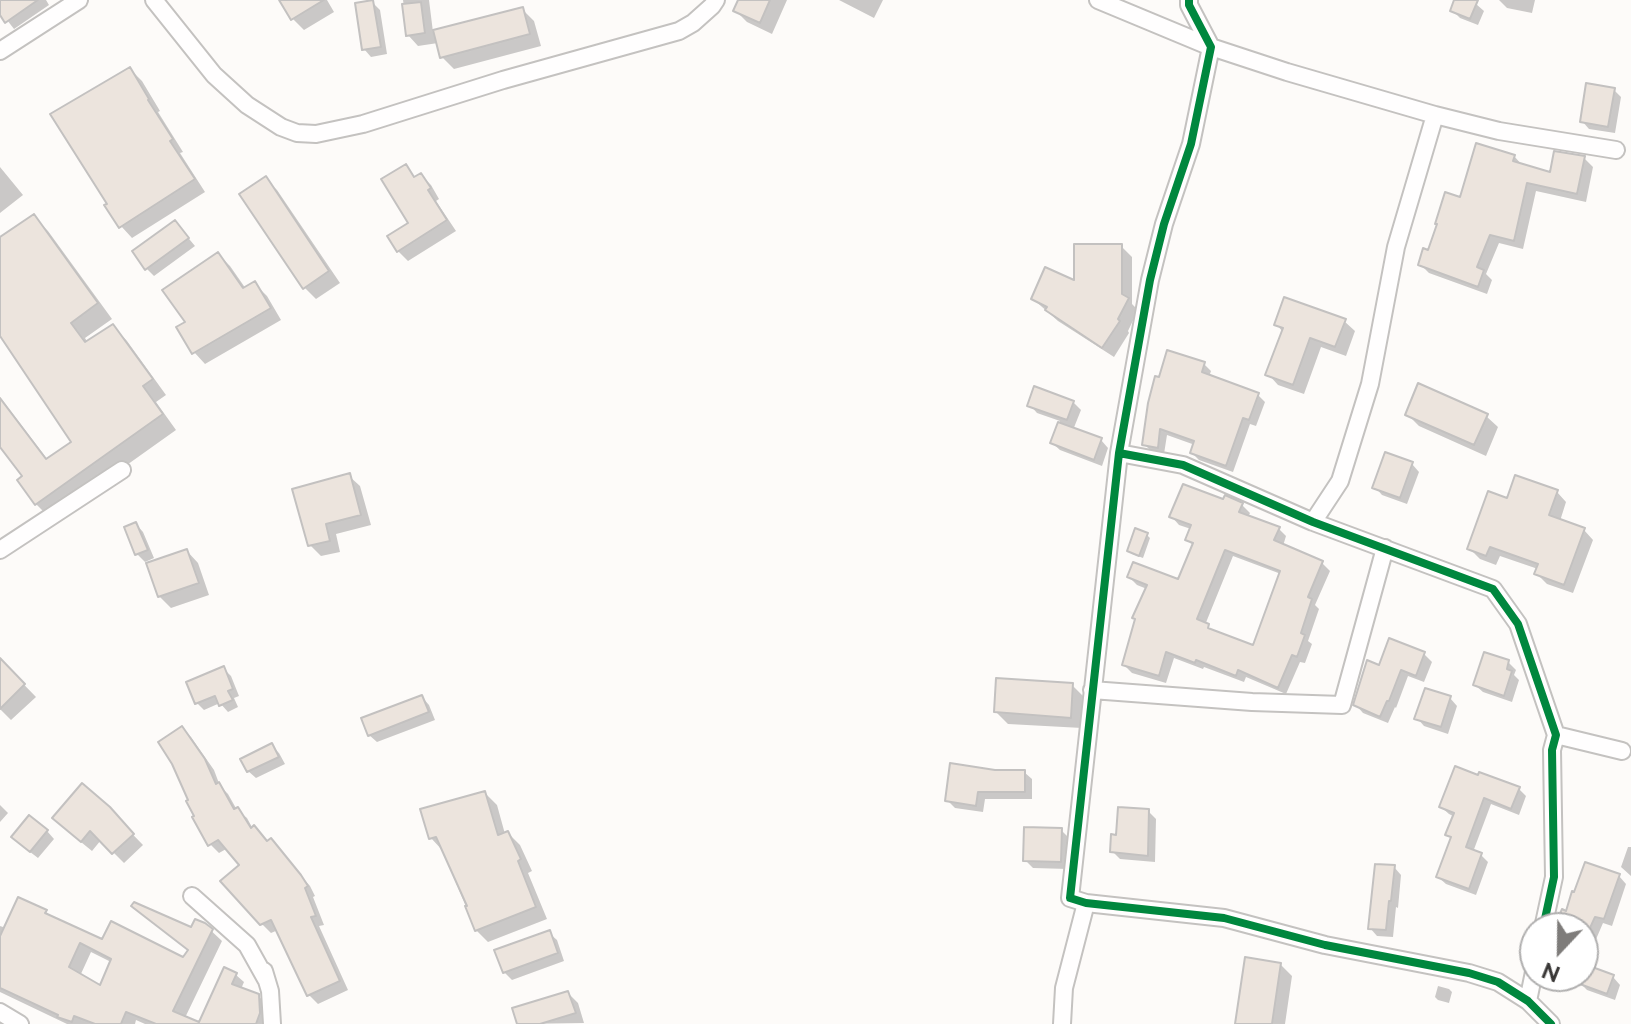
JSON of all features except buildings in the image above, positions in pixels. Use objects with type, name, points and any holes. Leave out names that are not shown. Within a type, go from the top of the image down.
[{"type":"street","points":[[0,51],[79,0]]},
{"type":"street","points":[[154,0],[214,75],[247,105],[281,127],[297,133],[316,134],[363,124],[503,80],[679,31],[693,23],[716,0]]},
{"type":"street","points":[[1098,0],[1211,47],[1435,115],[1499,131],[1616,150]]},
{"type":"street","points":[[1189,0],[1211,47],[1191,144],[1164,224],[1150,280],[1119,453],[1070,898],[1086,903],[1224,918],[1325,945],[1469,973],[1498,982],[1528,1001],[1551,1024]]},
{"type":"street","points":[[1313,522],[1340,481],[1370,384],[1396,247],[1435,115]]},
{"type":"street","points":[[1119,453],[1183,465],[1313,522],[1493,589],[1518,624],[1556,735],[1552,750],[1554,877],[1546,912]]},
{"type":"street","points":[[0,550],[122,470]]},
{"type":"street","points":[[1092,690],[1342,705],[1385,548]]},
{"type":"street","points":[[1556,735],[1622,751]]},
{"type":"street","points":[[192,896],[247,945],[266,979]]},
{"type":"street","points":[[1062,1024],[1064,988],[1086,903]]},
{"type":"street","points":[[258,950],[270,991],[272,1024]]},
{"type":"street","points":[[1528,1001],[1530,992]]},
{"type":"street","points":[[0,1012],[20,1024]]},
{"type":"cycle path","points":[[1189,0],[1211,47],[1191,144],[1164,224],[1150,280],[1119,453],[1070,898],[1086,903],[1224,918],[1325,945],[1469,973],[1498,982],[1528,1001],[1551,1024]]},
{"type":"cycle path","points":[[1119,453],[1183,465],[1313,522],[1493,589],[1518,624],[1556,735],[1552,750],[1554,877],[1546,912]]}]
